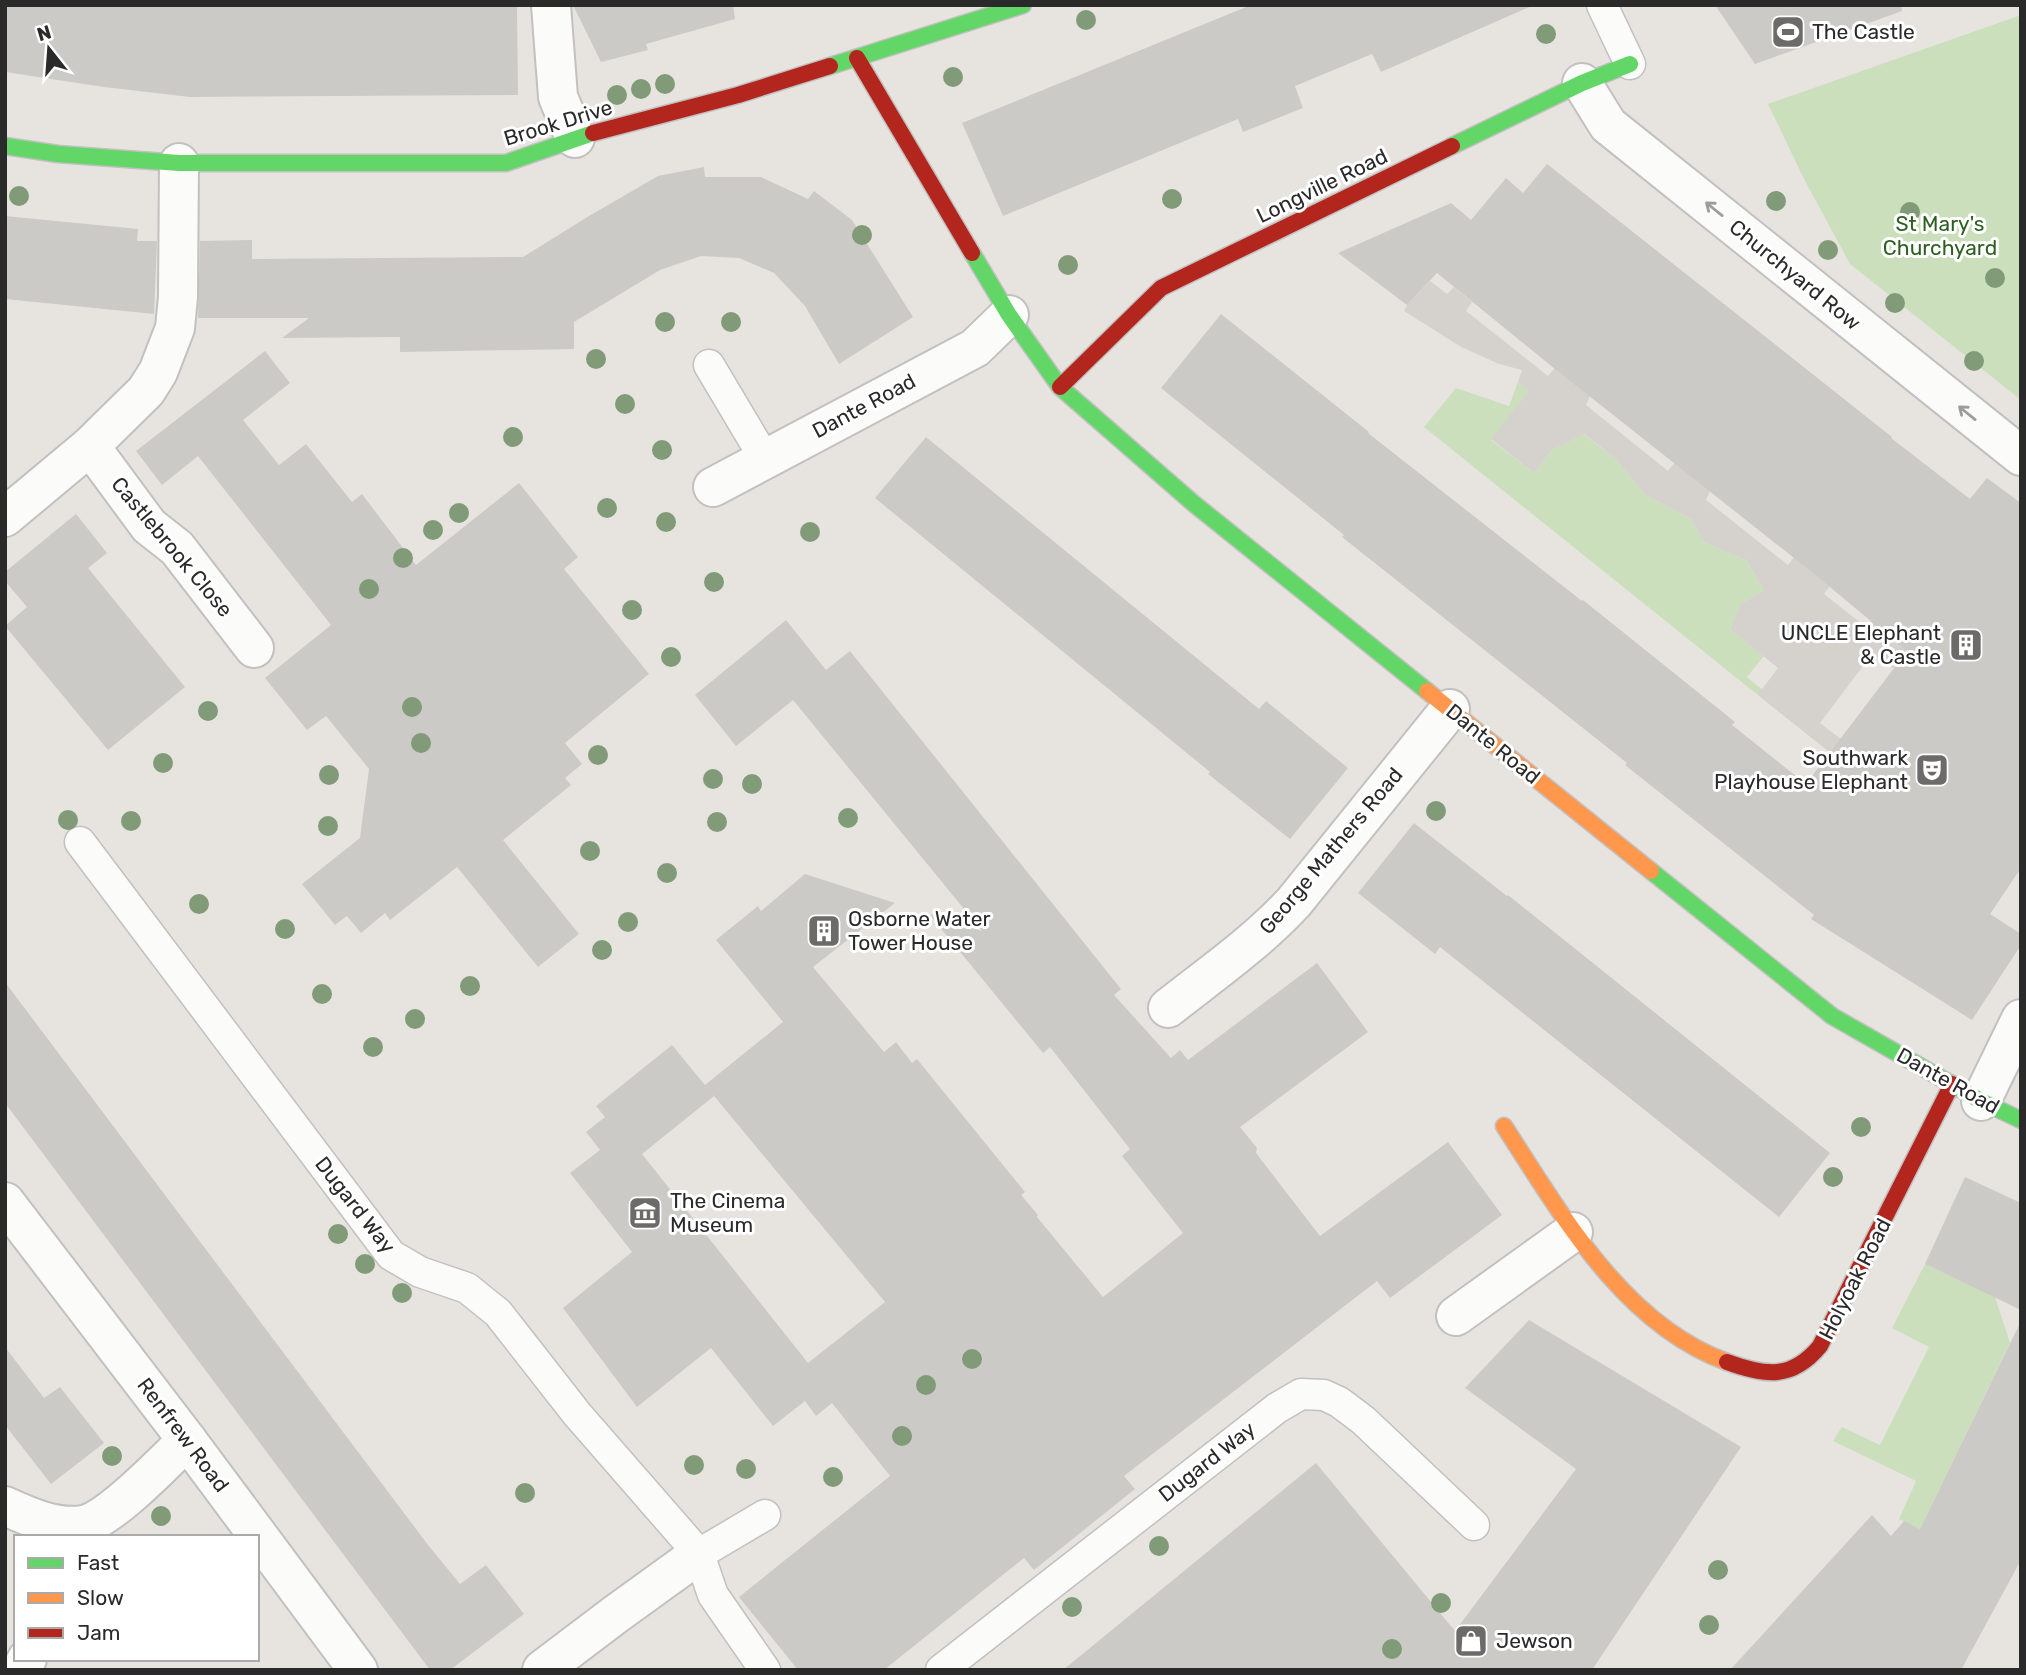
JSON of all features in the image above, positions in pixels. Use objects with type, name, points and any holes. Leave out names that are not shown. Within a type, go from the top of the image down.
[{"type":"street","points":[[551,5],[558,97],[575,138]]},
{"type":"street","name":"Brook Drive","points":[[5,146],[58,154],[178,163],[506,163],[575,138],[738,95],[1023,5]]},
{"type":"street","name":"Dante Road","points":[[857,58],[1009,315],[1060,387],[1193,503],[1832,1016],[1966,1093],[2021,1120]]},
{"type":"street","name":"Longville Road","points":[[1060,387],[1161,288],[1582,83],[1630,64]]},
{"type":"street","name":"Churchyard Row","points":[[1582,83],[1608,125],[2021,456]]},
{"type":"street","points":[[5,517],[90,446],[146,391],[158,372],[175,328],[178,297],[178,163]]},
{"type":"street","name":"Dante Road","points":[[713,487],[975,348],[1009,315]]},
{"type":"street","name":"Castlebrook Close","points":[[90,446],[149,526],[177,548],[254,648]]},
{"type":"street","name":"George Mathers Road","points":[[1168,1008],[1276,922],[1450,709]]},
{"type":"street","points":[[1966,1093],[2021,1019]]},
{"type":"street","name":"Holyoak Road","points":[[1504,1126],[1573,1232],[1600,1265],[1648,1314],[1681,1340],[1708,1356],[1739,1368],[1765,1374],[1784,1373],[1810,1359],[1819,1349],[1966,1093]]},
{"type":"street","name":"Renfrew Road","points":[[5,1202],[258,1535]]},
{"type":"street","points":[[1456,1316],[1573,1232]]},
{"type":"street","points":[[5,1506],[57,1525],[102,1526],[187,1440]]},
{"type":"street","name":"Renfrew Road","points":[[259,1537],[358,1670]]},
{"type":"street","points":[[542,1670],[699,1554]]},
{"type":"lane","points":[[1602,5],[1630,64]]},
{"type":"lane","points":[[709,365],[765,459]]},
{"type":"lane","name":"Dugard Way","points":[[80,842],[391,1255],[420,1272],[467,1288],[498,1313],[577,1414],[699,1554],[713,1595],[765,1670]]},
{"type":"lane","name":"Dugard Way","points":[[941,1670],[1277,1408],[1301,1394],[1324,1395],[1339,1402],[1363,1420],[1474,1525]]},
{"type":"lane","points":[[699,1554],[765,1515]]},
{"type":"green space","name":"St Mary's Churchyard","points":[[2021,15],[2021,400],[1850,264],[1804,179],[1768,104]]},
{"type":"green space","points":[[1518,382],[1530,391],[1491,440],[1534,473],[1551,451],[1583,434],[1617,460],[1644,494],[1691,519],[1705,543],[1746,560],[1764,590],[1740,604],[1730,629],[1764,656],[1747,677],[1759,687],[1759,696],[1424,427],[1456,388],[1509,406]]},
{"type":"green space","points":[[1925,1264],[1995,1297],[2010,1343],[1920,1529],[1899,1519],[1916,1481],[1833,1441],[1842,1427],[1880,1445],[1929,1347],[1892,1328]]},
{"type":"shaded area","points":[[1430,281],[1447,294],[1454,287],[1472,302],[1466,311],[1548,376],[1565,356],[1590,396],[1586,405],[1668,471],[1684,451],[1710,491],[1706,500],[1788,565],[1804,544],[1830,586],[1824,594],[1866,627],[1877,614],[1930,622],[1893,668],[1872,654],[1820,723],[1854,749],[1843,763],[1759,696],[1759,687],[1762,689],[1778,668],[1730,629],[1740,604],[1764,590],[1746,560],[1705,543],[1691,519],[1644,494],[1617,460],[1584,434],[1551,451],[1534,473],[1491,439],[1529,391],[1518,382],[1522,370],[1499,364],[1461,347],[1404,311]]},
{"type":"building","points":[[5,5],[517,5],[518,95],[190,97],[5,72]]},
{"type":"building","points":[[573,5],[733,5],[735,19],[646,44],[648,50],[601,62]]},
{"type":"building","points":[[1251,5],[1534,5],[1381,72],[1372,54],[1295,86],[1303,108],[1243,132],[1238,119],[1003,216],[962,123]]},
{"type":"building","name":"The Castle","points":[[1715,5],[1901,5],[1902,11],[1755,64]]},
{"type":"building","points":[[1547,164],[1970,499],[1987,478],[2021,503],[2021,868],[1990,914],[2021,934],[2021,945],[1972,1020],[1811,919],[1814,915],[1342,537],[1344,535],[1161,388],[1221,314],[1735,722],[1732,725],[1806,784],[1907,651],[1437,273],[1407,305],[1338,253],[1451,203],[1471,220],[1506,178],[1523,193]]},
{"type":"building","points":[[704,167],[705,177],[761,177],[808,199],[814,191],[852,220],[913,317],[839,364],[805,306],[774,273],[739,258],[701,256],[660,270],[574,322],[574,349],[400,352],[400,337],[282,338],[309,318],[198,318],[200,241],[252,240],[252,259],[523,257],[658,176]]},
{"type":"building","points":[[5,216],[138,229],[137,241],[157,241],[154,314],[5,299]]},
{"type":"building","points":[[265,351],[290,383],[243,420],[279,465],[306,444],[352,502],[362,494],[416,565],[519,483],[578,557],[564,569],[649,674],[565,743],[582,764],[565,778],[571,785],[503,840],[579,934],[538,967],[457,867],[390,920],[385,913],[361,933],[347,916],[335,925],[302,884],[360,838],[369,769],[326,716],[307,730],[265,678],[331,625],[198,456],[162,485],[136,451]]},
{"type":"building","points":[[926,437],[1259,709],[1266,701],[1348,768],[1290,839],[875,498]]},
{"type":"building","points":[[76,514],[107,553],[88,568],[185,687],[108,750],[5,626],[27,607],[5,581],[5,572]]},
{"type":"building","points":[[786,620],[826,670],[850,651],[1121,989],[1114,995],[1171,1058],[1180,1050],[1188,1060],[1317,963],[1368,1032],[1240,1127],[1257,1148],[1256,1153],[1320,1236],[1448,1142],[1502,1215],[1390,1298],[1377,1281],[1124,1476],[1135,1489],[1034,1570],[1024,1558],[884,1670],[798,1670],[739,1597],[890,1476],[832,1403],[816,1416],[805,1401],[773,1426],[711,1348],[637,1407],[563,1308],[632,1252],[570,1173],[600,1150],[586,1132],[605,1117],[596,1106],[672,1045],[714,1096],[642,1154],[808,1363],[885,1302],[705,1085],[783,1022],[716,940],[758,906],[761,911],[805,874],[895,903],[813,967],[884,1052],[896,1042],[912,1063],[917,1059],[1025,1192],[1021,1195],[1037,1217],[1103,1297],[1183,1233],[1122,1156],[1130,1149],[1050,1047],[1043,1053],[929,914],[982,931],[793,700],[736,746],[695,695]]},
{"type":"building","points":[[1414,823],[1830,1153],[1779,1217],[1440,947],[1435,954],[1358,893]]},
{"type":"building","points":[[5,982],[460,1584],[486,1565],[524,1614],[450,1670],[430,1670],[5,1103]]},
{"type":"building","points":[[1965,1177],[2021,1203],[2021,1310],[1925,1264]]},
{"type":"building","points":[[1529,1320],[1741,1447],[1592,1670],[1063,1670],[1316,1463],[1455,1631],[1576,1469],[1465,1388]]},
{"type":"building","points":[[2021,1321],[2021,1560],[1961,1670],[1730,1670],[1872,1515],[1891,1536],[1904,1521],[1920,1529]]},
{"type":"building","points":[[5,1347],[44,1398],[60,1387],[104,1443],[51,1484],[5,1425]]},
{"type":"traffic: fast","points":[[830,66],[1023,5]]},
{"type":"traffic: fast","points":[[1452,146],[1582,83],[1630,64]]},
{"type":"traffic: fast","points":[[5,146],[58,154],[179,163],[506,163],[593,133]]},
{"type":"traffic: fast","points":[[972,253],[1009,315],[1060,387],[1193,503],[1427,691]]},
{"type":"traffic: fast","points":[[1651,871],[1832,1016],[1981,1101],[2021,1120]]},
{"type":"traffic: slow","points":[[1427,691],[1651,871]]},
{"type":"traffic: slow","points":[[1504,1126],[1572,1230],[1626,1294],[1657,1322],[1690,1345],[1727,1362]]},
{"type":"traffic: jam","points":[[857,58],[972,253]]},
{"type":"traffic: jam","points":[[593,133],[738,95],[830,66]]},
{"type":"traffic: jam","points":[[1060,387],[1161,288],[1452,146]]},
{"type":"traffic: jam","points":[[1727,1362],[1754,1370],[1777,1372],[1799,1365],[1820,1346],[1952,1084]]},
{"type":"place","name":"The Castle","points":[[1788,32]]},
{"type":"place","name":"UNCLE Elephant & Castle","points":[[1966,645]]},
{"type":"place","name":"Southwark Playhouse Elephant","points":[[1932,770]]},
{"type":"place","name":"Osborne Water Tower House","points":[[824,931]]},
{"type":"place","name":"The Cinema Museum","points":[[645,1213]]},
{"type":"place","name":"Jewson","points":[[1471,1641]]}]
